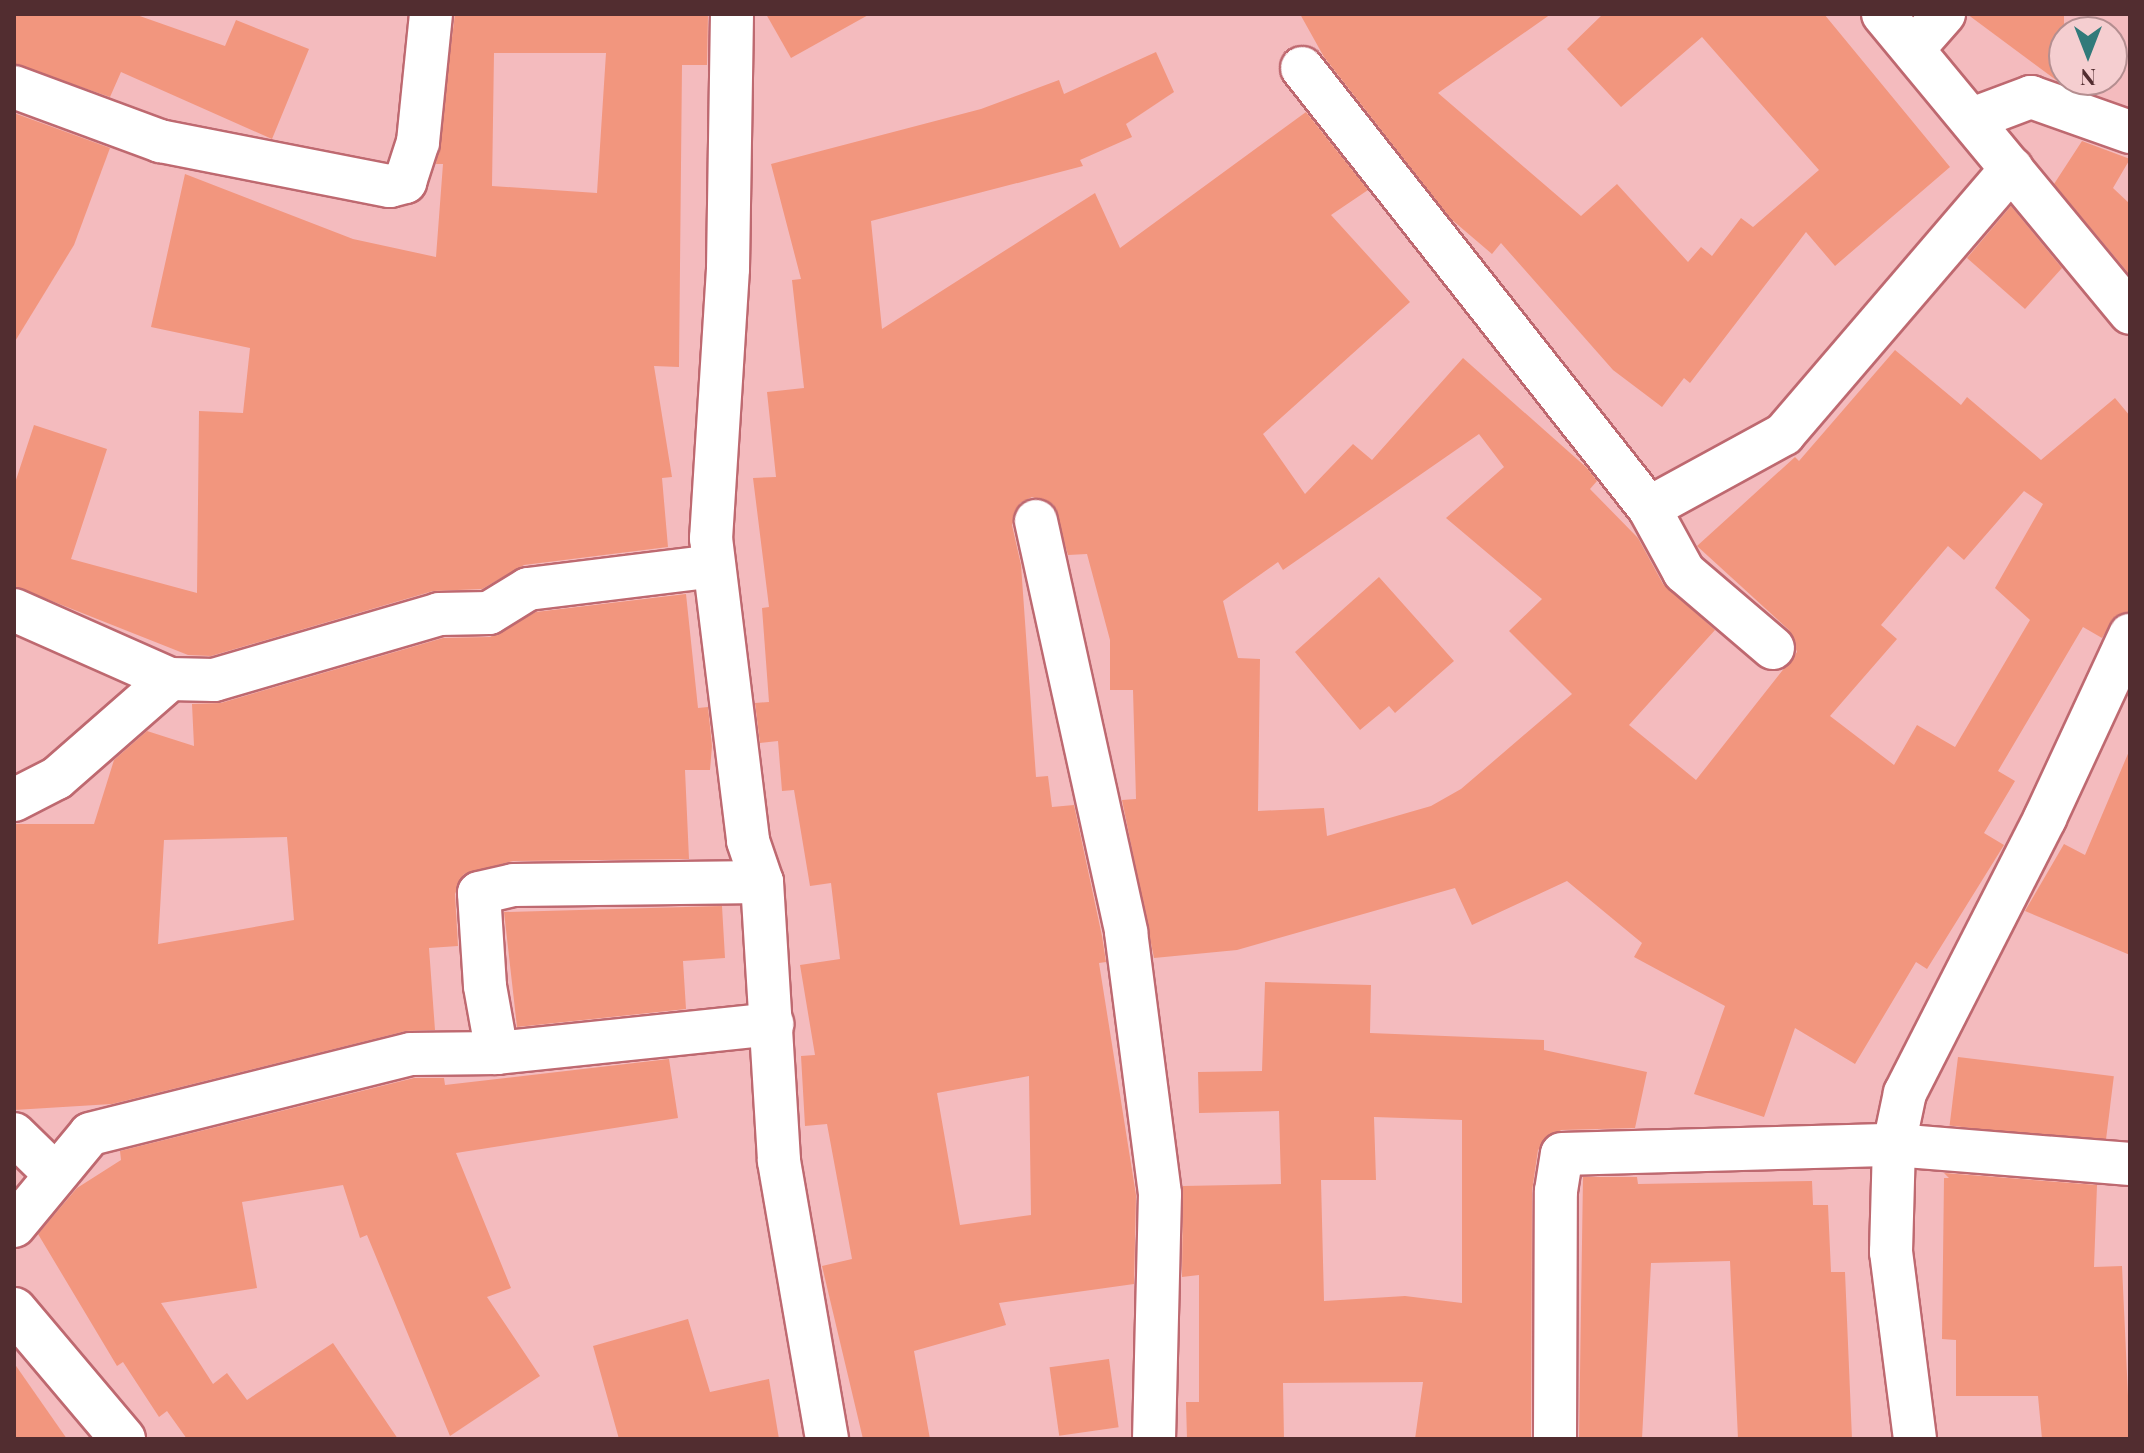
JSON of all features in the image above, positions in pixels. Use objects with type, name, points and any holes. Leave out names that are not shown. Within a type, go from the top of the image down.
[{"type":"street","points":[[14,87],[160,141],[390,186],[405,182],[418,142],[431,14]]},
{"type":"street","points":[[732,14],[714,566],[748,841],[762,882],[779,1161],[827,1439]]},
{"type":"street","points":[[1883,14],[1975,118],[2130,313]]},
{"type":"street","points":[[1915,47],[1944,14]]},
{"type":"street","points":[[1302,68],[1649,508],[1684,572],[1773,648]]},
{"type":"street","points":[[1975,118],[2031,97],[2130,132]]},
{"type":"street","points":[[1649,508],[1784,434],[2012,168]]},
{"type":"street","points":[[1036,521],[1130,962],[1160,1194],[1154,1439]]},
{"type":"street","points":[[14,610],[170,679],[214,680],[439,614],[489,613],[528,589],[714,566]]},
{"type":"street","points":[[1915,1439],[1891,1252],[1894,1145],[1905,1093],[2045,818],[2130,635]]},
{"type":"street","points":[[14,800],[57,778],[170,679]]},
{"type":"street","points":[[497,1053],[485,986],[479,893],[514,885],[762,882]]},
{"type":"street","points":[[14,1226],[53,1172],[90,1134],[411,1054],[497,1053],[772,1024]]},
{"type":"street","points":[[14,1134],[53,1172]]},
{"type":"street","points":[[1555,1439],[1556,1191],[1562,1154],[1894,1145],[2130,1164]]},
{"type":"street","points":[[14,1310],[123,1439]]},
{"type":"building","points":[[14,14],[134,14],[225,46],[236,20],[309,49],[272,139],[121,72],[110,97],[14,64]]},
{"type":"building","points":[[455,14],[708,14],[707,65],[682,65],[679,367],[654,366],[672,477],[662,478],[668,547],[524,565],[482,589],[433,591],[211,656],[188,655],[14,586],[14,486],[34,425],[107,449],[71,559],[197,593],[199,411],[243,413],[250,348],[151,327],[185,174],[353,239],[436,257],[443,164],[436,164]],"holes":[[[494,53],[606,53],[597,193],[492,186]]]},
{"type":"building","points":[[766,14],[870,14],[791,58]]},
{"type":"building","points":[[1300,14],[1551,14],[1438,93],[1581,216],[1617,184],[1688,262],[1701,247],[1712,256],[1741,218],[1753,227],[1819,170],[1702,37],[1621,107],[1567,49],[1603,14],[1824,14],[1950,167],[1835,266],[1806,232],[1690,383],[1684,378],[1662,407],[1613,370],[1501,243],[1492,254],[1451,219],[1324,57]]},
{"type":"building","points":[[1967,14],[2064,14],[2048,16],[2048,74]]},
{"type":"building","points":[[1156,52],[1174,92],[1126,124],[1132,137],[1080,160],[1083,166],[871,221],[882,329],[1095,193],[1120,248],[1306,112],[1368,190],[1331,215],[1410,302],[1263,434],[1305,494],[1353,444],[1372,460],[1463,358],[1587,468],[1597,481],[1590,489],[1638,538],[1663,584],[1715,630],[1629,725],[1696,780],[1797,652],[1789,630],[1697,546],[1795,457],[1799,461],[1895,350],[1961,405],[1967,397],[2041,460],[2115,398],[2130,416],[2130,611],[2116,616],[2102,638],[2083,627],[1998,771],[2015,781],[1984,833],[2004,845],[1927,969],[1916,962],[1855,1064],[1795,1028],[1764,1117],[1694,1094],[1725,1006],[1634,957],[1642,943],[1567,881],[1472,925],[1455,888],[1237,950],[1154,958],[1122,800],[1136,799],[1133,690],[1110,690],[1110,640],[1087,554],[1068,555],[1053,504],[1032,497],[1020,503],[1012,525],[1021,565],[1036,777],[1048,776],[1052,807],[1074,805],[1102,936],[1106,962],[1099,963],[1136,1195],[1134,1284],[999,1303],[1006,1325],[914,1351],[930,1439],[863,1439],[822,1266],[852,1259],[827,1124],[805,1126],[801,1056],[815,1055],[800,965],[840,959],[831,883],[810,886],[794,790],[782,791],[778,741],[760,743],[755,703],[769,702],[762,608],[769,607],[753,478],[776,477],[767,392],[804,388],[792,280],[801,279],[771,164],[981,109],[1059,80],[1064,94]],"holes":[[[1479,434],[1504,467],[1446,518],[1542,599],[1509,631],[1572,694],[1461,789],[1431,806],[1327,836],[1324,808],[1258,811],[1260,659],[1238,658],[1223,601],[1278,562],[1283,570]],[[2024,491],[2043,504],[1995,588],[2030,620],[1955,747],[1917,725],[1894,765],[1830,716],[1897,639],[1881,625],[1948,546],[1964,560]],[[1029,1076],[1031,1215],[960,1225],[937,1093]]]},
{"type":"building","points":[[14,113],[110,148],[74,245],[14,343]]},
{"type":"building","points":[[2082,141],[2130,159],[2113,188],[2130,204],[2130,275],[2054,184]]},
{"type":"building","points":[[2011,206],[2062,268],[2025,309],[1967,258]]},
{"type":"building","points":[[1379,577],[1454,661],[1395,713],[1389,706],[1360,730],[1295,652]]},
{"type":"building","points":[[686,594],[698,708],[708,707],[712,746],[710,770],[685,770],[689,859],[513,861],[464,874],[455,894],[458,946],[429,948],[435,1030],[406,1031],[112,1104],[14,1110],[14,824],[94,824],[114,760],[147,731],[194,746],[192,704],[221,703],[443,638],[490,637],[536,612]],"holes":[[[287,837],[294,920],[158,944],[164,840]]]},
{"type":"building","points":[[2130,749],[2130,955],[2025,911],[2064,844],[2085,855]]},
{"type":"building","points":[[722,906],[725,958],[683,961],[686,1009],[517,1027],[504,912]]},
{"type":"building","points":[[1265,982],[1371,985],[1370,1033],[1544,1040],[1544,1050],[1647,1072],[1635,1128],[1561,1130],[1538,1150],[1532,1191],[1531,1439],[1415,1439],[1423,1382],[1283,1383],[1284,1439],[1187,1439],[1186,1402],[1199,1402],[1199,1275],[1182,1277],[1183,1186],[1281,1184],[1279,1111],[1199,1113],[1198,1072],[1262,1071]],"holes":[[[1374,1117],[1462,1120],[1462,1303],[1405,1296],[1324,1301],[1321,1180],[1376,1180]]]},
{"type":"building","points":[[1958,1057],[2114,1076],[2105,1145],[1950,1125]]},
{"type":"building","points":[[669,1059],[678,1118],[456,1153],[511,1288],[487,1297],[540,1376],[450,1436],[367,1235],[360,1238],[343,1185],[242,1202],[257,1288],[161,1303],[213,1384],[227,1373],[247,1400],[333,1343],[398,1439],[187,1439],[167,1411],[159,1417],[123,1362],[117,1366],[38,1234],[77,1188],[121,1160],[120,1151],[414,1078],[444,1078],[445,1085]]},
{"type":"building","points":[[1944,1173],[2097,1185],[2094,1267],[2122,1266],[2130,1439],[2042,1439],[2038,1396],[1956,1396],[1956,1340],[1942,1339],[1944,1178],[1949,1178]]},
{"type":"building","points":[[1583,1177],[1637,1177],[1638,1184],[1812,1181],[1813,1205],[1828,1205],[1831,1272],[1845,1272],[1852,1439],[1738,1439],[1730,1261],[1651,1263],[1642,1439],[1579,1439]]},
{"type":"building","points":[[688,1319],[710,1392],[769,1379],[779,1439],[619,1439],[593,1346]]},
{"type":"building","points":[[1109,1359],[1119,1427],[1059,1436],[1050,1367]]},
{"type":"building","points":[[14,1363],[67,1439],[14,1439]]}]
